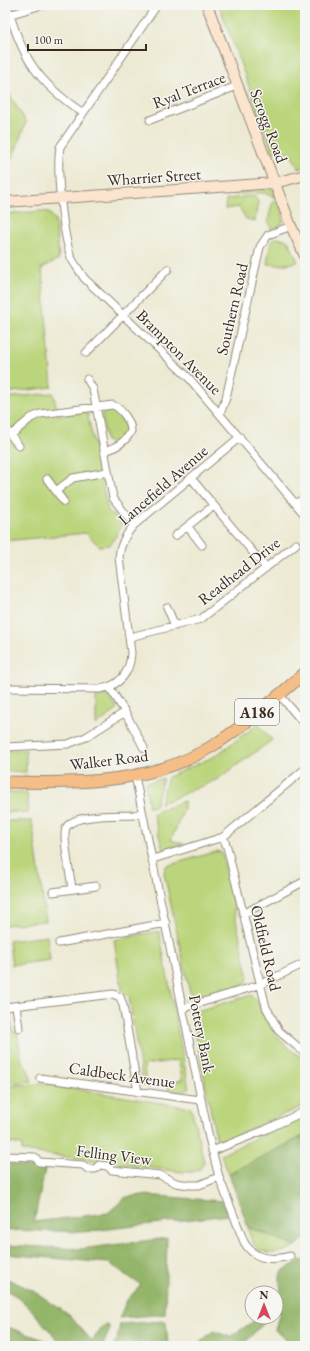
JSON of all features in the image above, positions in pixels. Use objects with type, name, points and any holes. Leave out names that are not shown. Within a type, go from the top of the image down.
[{"type":"main road","name":"Walker Road","points":[[5,782],[89,781],[135,776],[168,768],[208,749],[232,733],[305,673]]},
{"type":"street","points":[[7,5],[8,15],[25,56],[40,79],[61,99],[83,113]]},
{"type":"street","points":[[8,15],[42,5]]},
{"type":"street","name":"Brampton Avenue","points":[[156,5],[60,148],[58,161],[65,237],[72,259],[84,278],[184,373],[305,515]]},
{"type":"street","name":"Scrogg Road","points":[[207,5],[291,226],[305,256]]},
{"type":"street","name":"Ryal Terrace","points":[[150,120],[237,86]]},
{"type":"street","name":"Wharrier Street","points":[[5,202],[275,182],[305,175]]},
{"type":"street","name":"Southern Road","points":[[220,414],[226,398],[260,247],[268,235],[291,226]]},
{"type":"street","points":[[86,353],[168,269]]},
{"type":"street","points":[[87,379],[93,389],[114,502],[134,525]]},
{"type":"street","points":[[11,435],[32,418],[40,414],[96,406],[116,406],[129,422],[131,429],[127,438],[114,448],[104,451]]},
{"type":"street","points":[[5,428],[19,446]]},
{"type":"street","name":"Lancefield Avenue","points":[[110,688],[120,681],[129,666],[131,654],[119,557],[125,535],[134,525],[240,437]]},
{"type":"street","points":[[56,491],[74,478],[108,472]]},
{"type":"street","points":[[191,478],[266,568]]},
{"type":"street","points":[[47,479],[64,502]]},
{"type":"street","points":[[296,504],[305,497]]},
{"type":"street","points":[[175,536],[213,506]]},
{"type":"street","points":[[188,527],[202,545]]},
{"type":"street","name":"Readhead Drive","points":[[130,637],[195,621],[207,616],[296,544]]},
{"type":"street","points":[[167,606],[175,626]]},
{"type":"street","points":[[5,688],[91,690],[110,688],[125,712],[144,748]]},
{"type":"street","points":[[279,694],[305,725]]},
{"type":"street","points":[[5,747],[68,744],[86,737],[125,712]]},
{"type":"street","points":[[153,859],[223,837],[305,769]]},
{"type":"street","name":"Pottery Bank","points":[[135,776],[166,923],[200,1100],[219,1177],[244,1242],[250,1251],[268,1259],[279,1259],[290,1256]]},
{"type":"street","points":[[72,889],[65,832],[69,823],[80,818],[134,815],[142,813]]},
{"type":"street","name":"Oldfield Road","points":[[223,837],[243,914],[259,985],[266,1007],[274,1023],[285,1037],[305,1053]]},
{"type":"street","points":[[243,914],[305,882]]},
{"type":"street","points":[[53,892],[96,886]]},
{"type":"street","points":[[59,943],[166,923]]},
{"type":"street","points":[[183,1008],[259,985],[305,963]]},
{"type":"street","points":[[5,1007],[113,994],[120,997],[123,1005],[138,1092]]},
{"type":"street","points":[[16,1006],[19,1028]]},
{"type":"street","name":"Caldbeck Avenue","points":[[40,1078],[200,1100]]},
{"type":"street","points":[[212,1151],[265,1130],[305,1111]]},
{"type":"street","name":"Felling View","points":[[5,1156],[20,1158],[23,1155],[35,1157],[39,1162],[83,1165],[88,1169],[94,1170],[99,1165],[107,1166],[112,1170],[162,1176],[176,1183],[185,1185],[199,1185],[219,1177]]},
{"type":"green space","points":[[219,5],[305,5],[305,167],[298,169],[292,157],[286,152],[273,152]]},
{"type":"green space","points":[[5,87],[26,122],[13,157],[5,157]]},
{"type":"green space","points":[[273,188],[277,198],[264,193],[234,194],[235,191]]},
{"type":"green space","points":[[252,196],[255,197],[258,202],[255,221],[246,219],[239,207],[225,209],[226,199]]},
{"type":"green space","points":[[273,200],[278,202],[284,219],[281,225],[271,229],[268,221]]},
{"type":"green space","points":[[41,211],[49,212],[55,220],[59,259],[42,268],[52,387],[5,393],[5,214]]},
{"type":"green space","points":[[276,238],[285,239],[289,242],[298,262],[281,265],[267,264],[271,241]]},
{"type":"green space","points":[[53,393],[59,416],[87,412],[108,511],[120,520],[122,526],[110,545],[99,546],[86,533],[5,541],[5,398]]},
{"type":"green space","points":[[108,410],[111,410],[120,416],[127,428],[125,433],[113,443],[106,441],[105,438],[102,414]]},
{"type":"green space","points":[[96,695],[107,695],[117,708],[116,711],[96,725]]},
{"type":"green space","points":[[258,724],[272,740],[218,779],[160,804],[168,777],[215,756]]},
{"type":"green space","points":[[5,750],[26,750],[26,772],[5,771]]},
{"type":"green space","points":[[163,778],[155,806],[149,807],[145,783]]},
{"type":"green space","points":[[5,792],[27,792],[29,812],[5,812]]},
{"type":"green space","points":[[184,801],[184,809],[171,840],[184,844],[163,850],[153,813]]},
{"type":"green space","points":[[5,821],[32,821],[46,921],[5,925]]},
{"type":"green space","points":[[218,851],[222,853],[248,976],[246,984],[196,999],[190,993],[164,873],[166,866]]},
{"type":"green space","points":[[159,931],[189,1089],[185,1092],[169,1090],[167,1083],[182,1080],[179,1060],[144,1065],[146,1085],[143,1085],[129,997],[122,990],[114,940]]},
{"type":"green space","points":[[47,936],[50,960],[12,965],[9,941]]},
{"type":"green space","points":[[252,995],[257,1001],[271,1027],[281,1040],[298,1055],[305,1059],[305,1105],[225,1140],[216,1138],[192,1016],[197,1011]]},
{"type":"green space","points":[[5,1016],[10,1016],[13,1032],[17,1032],[22,1062],[28,1070],[32,1081],[5,1084]]},
{"type":"green space","points":[[41,1083],[191,1108],[204,1162],[200,1169],[193,1172],[182,1172],[22,1151],[22,1145],[5,1142],[5,1087]]},
{"type":"green space","points":[[305,1114],[305,1135],[229,1174],[221,1155]]},
{"type":"green space","points":[[305,1135],[305,1238],[296,1246],[248,1227],[229,1174]]},
{"type":"green space","points":[[5,1163],[45,1169],[34,1222],[108,1213],[126,1197],[143,1195],[222,1201],[228,1215],[83,1232],[5,1230]]},
{"type":"green space","points":[[248,1227],[296,1246],[279,1252],[265,1252],[254,1244]]},
{"type":"green space","points":[[167,1238],[165,1314],[119,1318],[127,1300],[141,1285],[109,1263],[5,1254],[5,1245],[81,1249]]},
{"type":"green space","points":[[301,1260],[305,1262],[305,1341],[301,1346],[286,1346],[288,1342],[275,1330],[276,1325],[284,1325],[284,1285],[280,1285],[280,1276],[284,1270]]},
{"type":"green space","points":[[5,1278],[34,1291],[69,1315],[92,1341],[103,1326],[108,1325],[110,1329],[103,1346],[64,1346],[29,1307],[13,1294],[5,1290]]},
{"type":"green space","points":[[166,1321],[168,1346],[113,1346],[117,1340],[120,1324]]},
{"type":"green space","points":[[248,1325],[261,1325],[244,1344],[196,1346],[213,1331],[230,1337]]},
{"type":"green space","points":[[5,1326],[52,1343],[56,1346],[5,1346]]}]
